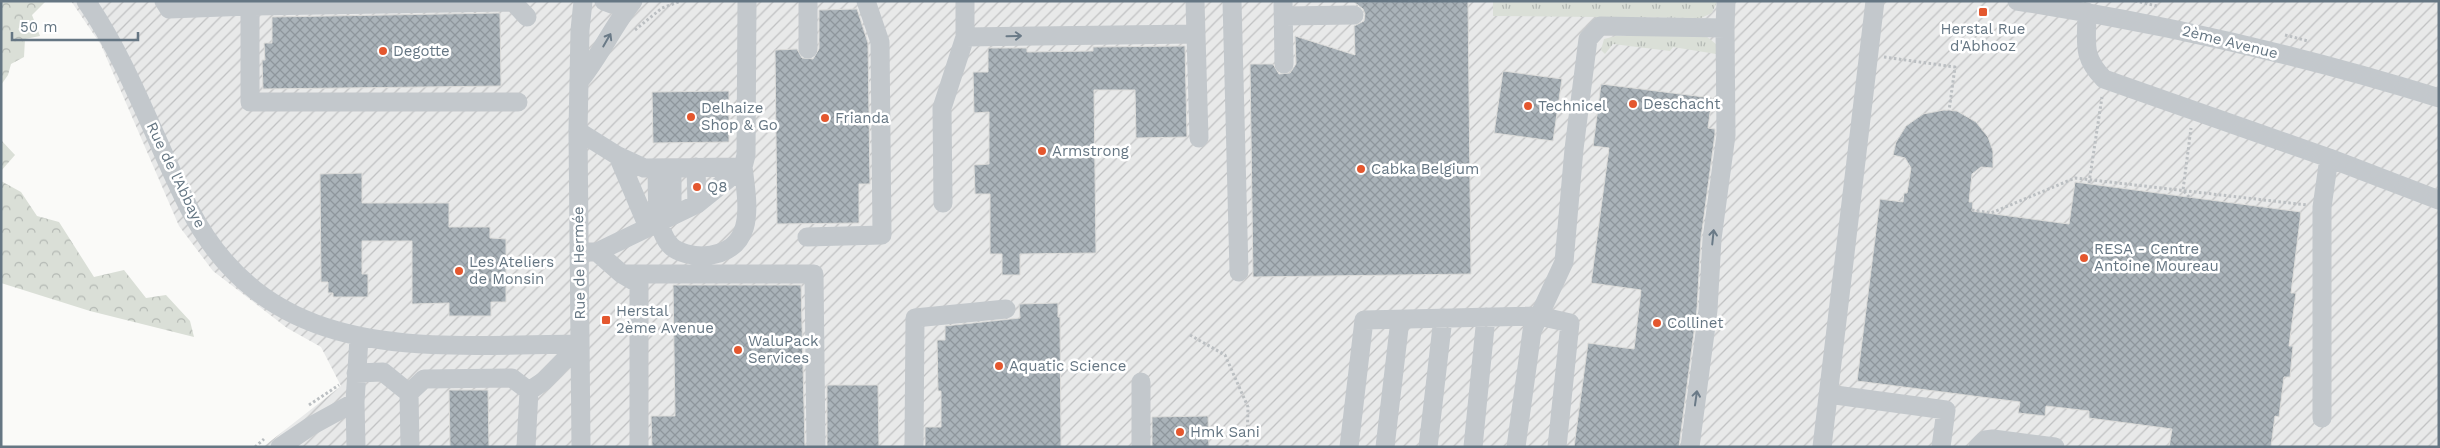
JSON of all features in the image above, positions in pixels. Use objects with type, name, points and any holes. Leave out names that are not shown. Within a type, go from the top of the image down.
[{"type":"street","name":"Rue de l'Abbaye","points":[[86,1],[121,58],[190,208],[211,244],[238,275],[275,305],[330,330],[359,338],[431,345],[580,344]]},
{"type":"street","points":[[164,1],[169,9],[513,2],[527,17]]},
{"type":"street","name":"Rue de Hermée","points":[[581,447],[580,344],[588,252],[578,130],[580,30],[583,1]]},
{"type":"street","points":[[604,1],[612,4],[631,1]]},
{"type":"street","points":[[580,79],[594,63],[631,1]]},
{"type":"street","points":[[618,156],[660,222],[670,246],[682,252],[716,255],[730,250],[740,238],[746,223],[747,200],[743,167],[746,154],[747,1]]},
{"type":"street","points":[[808,1],[808,49]]},
{"type":"street","points":[[807,237],[882,235],[880,42],[866,1]]},
{"type":"street","points":[[943,203],[942,108],[965,37],[965,1]]},
{"type":"street","points":[[1195,1],[1199,138]]},
{"type":"street","points":[[1232,1],[1238,272]]},
{"type":"street","points":[[1690,447],[1708,310],[1712,239],[1726,135],[1724,28],[1726,1]]},
{"type":"street","points":[[1822,447],[1875,1]]},
{"type":"street","name":"2ème Avenue","points":[[2018,1],[2174,29],[2287,56],[2439,98]]},
{"type":"street","points":[[250,6],[250,102],[518,102]]},
{"type":"street","points":[[1284,64],[1283,9],[1354,15]]},
{"type":"street","points":[[2087,12],[2086,54],[2092,67],[2104,79],[2329,158],[2439,200]]},
{"type":"street","points":[[1516,447],[1536,323],[1564,262],[1574,149],[1588,39],[1600,26],[1724,28]]},
{"type":"street","points":[[965,37],[1196,34]]},
{"type":"street","points":[[578,130],[618,156],[644,168],[743,167]]},
{"type":"street","points":[[2322,418],[2322,207],[2329,158]]},
{"type":"street","points":[[696,167],[696,204]]},
{"type":"street","points":[[588,252],[660,222],[696,204],[743,167]]},
{"type":"street","points":[[660,222],[664,168]]},
{"type":"street","points":[[588,252],[639,284],[639,447]]},
{"type":"street","points":[[622,274],[814,274],[816,447]]},
{"type":"street","points":[[914,447],[915,318],[1006,309]]},
{"type":"street","points":[[1473,447],[1486,317]]},
{"type":"street","points":[[1349,447],[1364,320],[1486,317],[1536,323],[1570,323],[1557,447]]},
{"type":"street","points":[[1428,447],[1444,318]]},
{"type":"street","points":[[1385,447],[1400,320]]},
{"type":"street","points":[[356,447],[355,402],[359,338]]},
{"type":"street","points":[[529,390],[544,381],[580,344]]},
{"type":"street","points":[[356,373],[383,372],[409,393]]},
{"type":"street","points":[[410,447],[409,393],[424,379],[512,378],[529,390]]},
{"type":"street","points":[[1141,382],[1141,447]]},
{"type":"street","points":[[526,447],[529,390]]},
{"type":"street","points":[[1828,394],[1946,410],[1941,447]]},
{"type":"street","points":[[280,447],[311,426],[355,402]]},
{"type":"street","points":[[1978,447],[1985,440],[1993,439],[2055,447]]},
{"type":"path","points":[[631,35],[662,8],[680,1]]},
{"type":"path","points":[[1868,55],[1955,67],[1949,110]]},
{"type":"path","points":[[2089,182],[2104,79]]},
{"type":"path","points":[[2189,197],[2184,190],[2188,137],[2196,112]]},
{"type":"path","points":[[1972,210],[1991,212],[2075,178],[2089,182],[2184,190],[2322,207]]},
{"type":"path","points":[[1190,335],[1225,355],[1248,407],[1247,447]]},
{"type":"shaded area","points":[[71,1],[2439,1],[2439,447],[263,447],[341,386],[321,347],[287,328],[213,271],[179,226],[101,45]]},
{"type":"green space","points":[[1,1],[46,1],[32,15],[40,36],[25,39],[24,57],[11,64],[8,75],[1,85]]},
{"type":"green space","points":[[1493,1],[1717,2],[1712,13],[1701,18],[1493,16]]},
{"type":"green space","points":[[1616,36],[1706,36],[1716,44],[1716,54],[1673,47],[1670,51],[1613,44],[1605,54],[1601,50],[1604,39]]},
{"type":"green space","points":[[1,140],[15,155],[1,171]]},
{"type":"green space","points":[[1,181],[21,192],[37,216],[59,222],[94,277],[124,270],[146,298],[166,295],[190,321],[194,337],[90,311],[1,283]]},
{"type":"building","name":"Cabka Belgium","points":[[1468,1],[1471,274],[1253,277],[1250,64],[1273,64],[1279,74],[1290,73],[1296,64],[1295,36],[1355,55],[1354,26],[1364,21],[1365,14],[1363,9],[1354,2]]},
{"type":"building","name":"Frianda","points":[[857,9],[868,43],[870,184],[859,184],[859,223],[777,224],[775,50],[797,49],[802,58],[813,59],[819,49],[819,10]]},
{"type":"building","name":"Degotte","points":[[500,13],[501,86],[263,89],[262,60],[265,60],[264,43],[272,43],[272,17]]},
{"type":"building","name":"Armstrong","points":[[1185,46],[1187,137],[1136,138],[1135,90],[1094,90],[1096,253],[1020,254],[1020,275],[1002,275],[1002,254],[990,254],[990,194],[975,194],[974,165],[989,164],[989,112],[974,113],[973,72],[988,72],[988,48],[1027,48],[1027,52],[1093,51],[1093,47]]},
{"type":"building","name":"Technicel","points":[[1503,71],[1562,79],[1553,141],[1494,133]]},
{"type":"building","points":[[1601,84],[1712,98],[1708,128],[1715,129],[1715,134],[1701,238],[1697,309],[1679,447],[1574,447],[1588,343],[1634,349],[1641,290],[1591,283],[1609,148],[1593,146]]},
{"type":"building","name":"Delhaize Shop & Go","points":[[729,91],[729,142],[653,143],[652,92]]},
{"type":"building","name":"RESA - Centre Antoine Moureau","points":[[1944,110],[1957,111],[1976,122],[1988,137],[1993,151],[1993,168],[1981,167],[1972,174],[1969,202],[1973,202],[1972,211],[2069,224],[2075,182],[2301,212],[2291,293],[2296,293],[2289,346],[2293,346],[2290,377],[2284,377],[2279,417],[2275,416],[2271,447],[2169,447],[2172,429],[2089,418],[2089,411],[2046,406],[2045,416],[2018,413],[2020,402],[1857,381],[1880,199],[1903,202],[1904,193],[1907,193],[1911,168],[1905,158],[1893,155],[1896,142],[1906,126],[1923,114]]},
{"type":"building","name":"Les Ateliers de Monsin","points":[[362,173],[362,203],[449,203],[449,227],[490,227],[490,238],[506,239],[506,302],[491,302],[491,316],[449,316],[449,303],[412,304],[412,241],[362,241],[362,274],[368,274],[368,297],[333,297],[333,293],[328,293],[328,282],[321,282],[320,174]]},
{"type":"building","name":"WaluPack Services","points":[[673,285],[801,285],[805,447],[652,447],[651,416],[675,416]]},
{"type":"building","name":"Aquatic Science","points":[[1058,303],[1058,317],[1060,317],[1061,447],[925,447],[925,427],[941,427],[941,391],[938,391],[937,340],[945,340],[945,326],[1020,318],[1019,304]]},
{"type":"building","points":[[827,385],[878,385],[879,447],[827,447]]},
{"type":"building","points":[[449,390],[488,390],[489,447],[450,447]]},
{"type":"building","name":"Hmk Sani","points":[[1208,416],[1209,447],[1152,447],[1152,417]]},
{"type":"place","name":"Herstal Rue d'Abhooz","points":[[1983,12]]},
{"type":"place","name":"Degotte","points":[[383,51]]},
{"type":"place","name":"Deschacht","points":[[1633,104]]},
{"type":"place","name":"Technicel","points":[[1528,106]]},
{"type":"place","name":"Delhaize Shop & Go","points":[[691,117]]},
{"type":"place","name":"Frianda","points":[[825,118]]},
{"type":"place","name":"Armstrong","points":[[1042,151]]},
{"type":"place","name":"Cabka Belgium","points":[[1361,169]]},
{"type":"place","name":"Q8","points":[[697,187]]},
{"type":"place","name":"RESA - Centre Antoine Moureau","points":[[2084,258]]},
{"type":"place","name":"Les Ateliers de Monsin","points":[[459,271]]},
{"type":"place","name":"Herstal 2ème Avenue","points":[[606,320]]},
{"type":"place","name":"Collinet","points":[[1657,323]]},
{"type":"place","name":"WaluPack Services","points":[[738,350]]},
{"type":"place","name":"Aquatic Science","points":[[999,366]]},
{"type":"place","name":"Hmk Sani","points":[[1180,432]]}]
